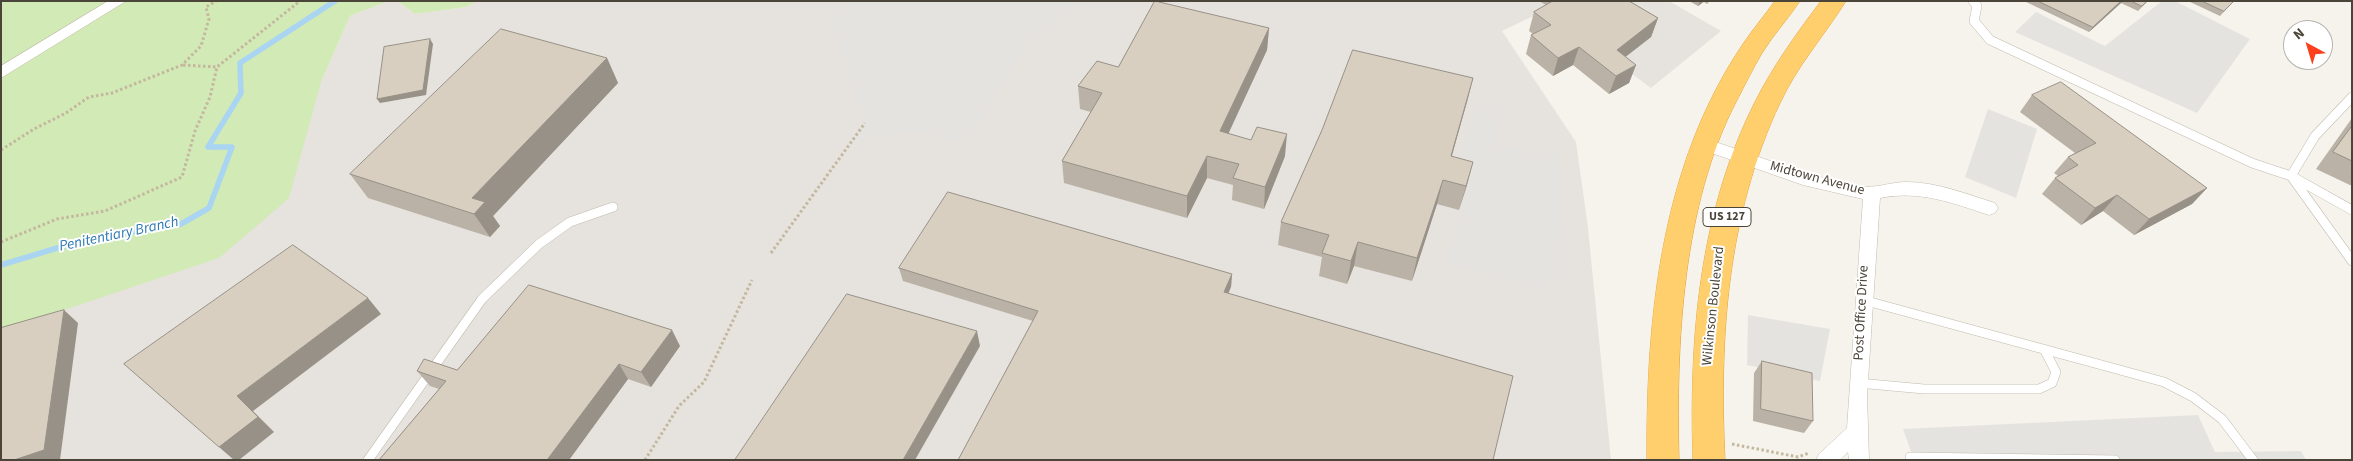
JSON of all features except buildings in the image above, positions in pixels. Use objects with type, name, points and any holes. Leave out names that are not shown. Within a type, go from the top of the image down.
[{"type":"highway","name":"US 127","points":[[1663,460],[1663,355],[1670,284],[1686,210],[1706,145],[1718,114],[1745,62],[1788,1]]},
{"type":"highway","name":"Wilkinson Boulevard","points":[[1720,456],[1706,397],[1712,302],[1722,236],[1744,157],[1764,107],[1779,79],[1808,34],[1834,1]]},
{"type":"street","points":[[1,73],[120,1]]},
{"type":"street","name":"Midtown Avenue","points":[[1706,145],[1811,180],[1857,192],[1872,194],[1889,189],[1922,189],[1989,208]]},
{"type":"street","name":"Post Office Drive","points":[[1858,460],[1856,432],[1858,383],[1872,194]]},
{"type":"street","points":[[1818,456],[1856,432]]},
{"type":"lane","points":[[1974,1],[1977,6],[1974,21],[1990,40],[2252,163],[2291,176],[2352,210]]},
{"type":"lane","points":[[2291,176],[2315,136],[2352,97]]},
{"type":"lane","points":[[2291,176],[2352,261]]},
{"type":"lane","points":[[368,460],[482,298],[539,244],[570,222],[613,207]]},
{"type":"lane","points":[[1863,300],[2164,382],[2192,397],[2222,419],[2253,460]]},
{"type":"lane","points":[[1858,383],[1924,389],[2038,389],[2052,382],[2056,372],[2044,350]]},
{"type":"lane","points":[[1910,457],[2115,460]]},
{"type":"path","points":[[1,150],[34,129],[66,113],[89,97],[112,93],[182,65],[201,46],[200,36],[209,24],[210,16],[206,7],[216,1]]},
{"type":"path","points":[[1,242],[57,219],[105,211],[182,177],[194,131],[210,97],[217,67],[300,1]]},
{"type":"path","points":[[182,65],[217,67]]},
{"type":"path","points":[[771,253],[864,123]]},
{"type":"path","points":[[645,460],[679,406],[687,398],[697,393],[704,382],[752,280]]},
{"type":"path","points":[[1720,456],[1731,444],[1791,457],[1818,456]]},
{"type":"shaded area","points":[[389,1],[397,1],[415,14],[466,7],[478,1],[1669,1],[1721,31],[1651,88],[1546,10],[1502,31],[1576,142],[1588,228],[1611,460],[1,460],[1,331],[321,82],[350,16]]},
{"type":"shaded area","points":[[845,1],[1087,1],[1030,42],[965,143],[917,130],[854,142],[865,123],[830,19]]},
{"type":"shaded area","points":[[2162,1],[2175,1],[2250,39],[2197,113],[2015,32],[2036,12],[2105,46]]},
{"type":"shaded area","points":[[1478,101],[1503,105],[1494,144],[1535,155],[1548,153],[1557,148],[1567,280],[1548,280],[1538,290],[1445,264],[1468,184],[1453,179]]},
{"type":"shaded area","points":[[1988,109],[2037,129],[2016,198],[1965,177]]},
{"type":"shaded area","points":[[1748,315],[1830,329],[1820,381],[1747,365]]},
{"type":"shaded area","points":[[2198,415],[2215,452],[2301,451],[2306,460],[1914,460],[1903,429]]},
{"type":"green space","points":[[1,1],[389,1],[350,16],[321,82],[289,198],[219,258],[1,331]]},
{"type":"green space","points":[[397,1],[478,1],[466,7],[415,14]]},
{"type":"waterway","name":"Penitentiary Branch","points":[[1,265],[87,239],[181,224],[209,208],[232,147],[208,147],[241,93],[240,63],[335,1]]}]
